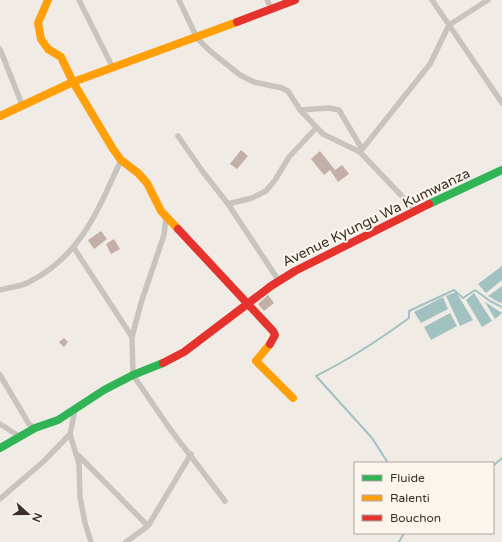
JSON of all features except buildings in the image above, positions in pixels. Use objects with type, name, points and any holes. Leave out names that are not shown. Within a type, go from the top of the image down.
[{"type":"street","points":[[48,0],[38,23],[41,39],[48,49],[61,57],[73,82],[121,160],[138,173],[147,183],[157,204],[166,217],[246,304],[273,331],[275,335],[273,341],[256,359],[257,363],[292,398]]},
{"type":"street","points":[[79,0],[113,68]]},
{"type":"street","points":[[179,0],[197,38],[221,61],[240,75],[254,82],[282,88],[288,91],[300,110],[316,128],[329,137],[361,150]]},
{"type":"street","points":[[267,0],[272,10]]},
{"type":"street","points":[[0,116],[23,107],[73,82],[197,38],[295,0]]},
{"type":"street","points":[[432,0],[502,103]]},
{"type":"street","points":[[361,150],[430,64],[449,25],[488,0]]},
{"type":"street","points":[[0,49],[23,107]]},
{"type":"street","points":[[300,110],[329,108],[339,110],[361,150],[415,210]]},
{"type":"street","points":[[228,204],[252,198],[266,191],[275,180],[289,157],[316,128]]},
{"type":"street","points":[[178,136],[228,204],[279,281]]},
{"type":"street","points":[[0,290],[29,282],[61,261],[74,248],[97,210],[121,160]]},
{"type":"street","name":"Avenue Kyungu Wa Kumwanza","points":[[0,448],[35,428],[58,420],[104,390],[133,374],[164,362],[184,352],[246,304],[279,281],[415,210],[502,170]]},
{"type":"street","points":[[166,217],[164,235],[132,337],[133,374],[170,429],[191,454],[225,501]]},
{"type":"street","points":[[164,235],[174,225]]},
{"type":"street","points":[[74,248],[132,337]]},
{"type":"street","points":[[0,375],[28,424],[35,428]]},
{"type":"street","points":[[75,410],[70,434],[77,455],[80,497],[85,523],[91,542]]},
{"type":"street","points":[[0,424],[19,436]]},
{"type":"street","points":[[0,499],[44,460],[70,434]]},
{"type":"street","points":[[126,542],[148,526],[191,454]]},
{"type":"street","points":[[77,455],[148,526]]},
{"type":"water","points":[[502,266],[502,280],[486,293],[478,284]]},
{"type":"water","points":[[502,286],[502,302],[500,303],[488,296]]},
{"type":"water","points":[[456,292],[473,320],[460,326],[446,296]]},
{"type":"water","points":[[474,293],[492,321],[482,327],[466,300]]},
{"type":"water","points":[[443,297],[448,309],[421,323],[414,312]]},
{"type":"water","points":[[485,302],[502,313],[495,319]]},
{"type":"water","points":[[450,313],[457,326],[431,340],[424,327]]},
{"type":"waterway","points":[[387,462],[372,438],[316,376],[329,370],[387,334],[409,318],[409,311],[454,290],[463,298],[475,290],[490,301],[502,307]]},
{"type":"waterway","points":[[494,465],[502,458]]},
{"type":"waterway","points":[[399,542],[403,534]]},
{"type":"traffic: fast","points":[[429,204],[502,170]]},
{"type":"traffic: fast","points":[[0,448],[35,428],[58,420],[104,390],[133,375],[163,363]]},
{"type":"traffic: slow","points":[[48,0],[38,23],[41,39],[48,49],[61,57],[73,82],[113,149],[121,160],[138,173],[147,183],[161,211],[178,229]]},
{"type":"traffic: slow","points":[[0,116],[73,82],[237,22]]},
{"type":"traffic: slow","points":[[270,344],[256,361],[293,398]]},
{"type":"traffic: jam","points":[[237,22],[295,0]]},
{"type":"traffic: jam","points":[[163,363],[184,352],[271,286],[295,271],[429,204]]},
{"type":"traffic: jam","points":[[178,229],[273,331],[275,335],[270,344]]}]
